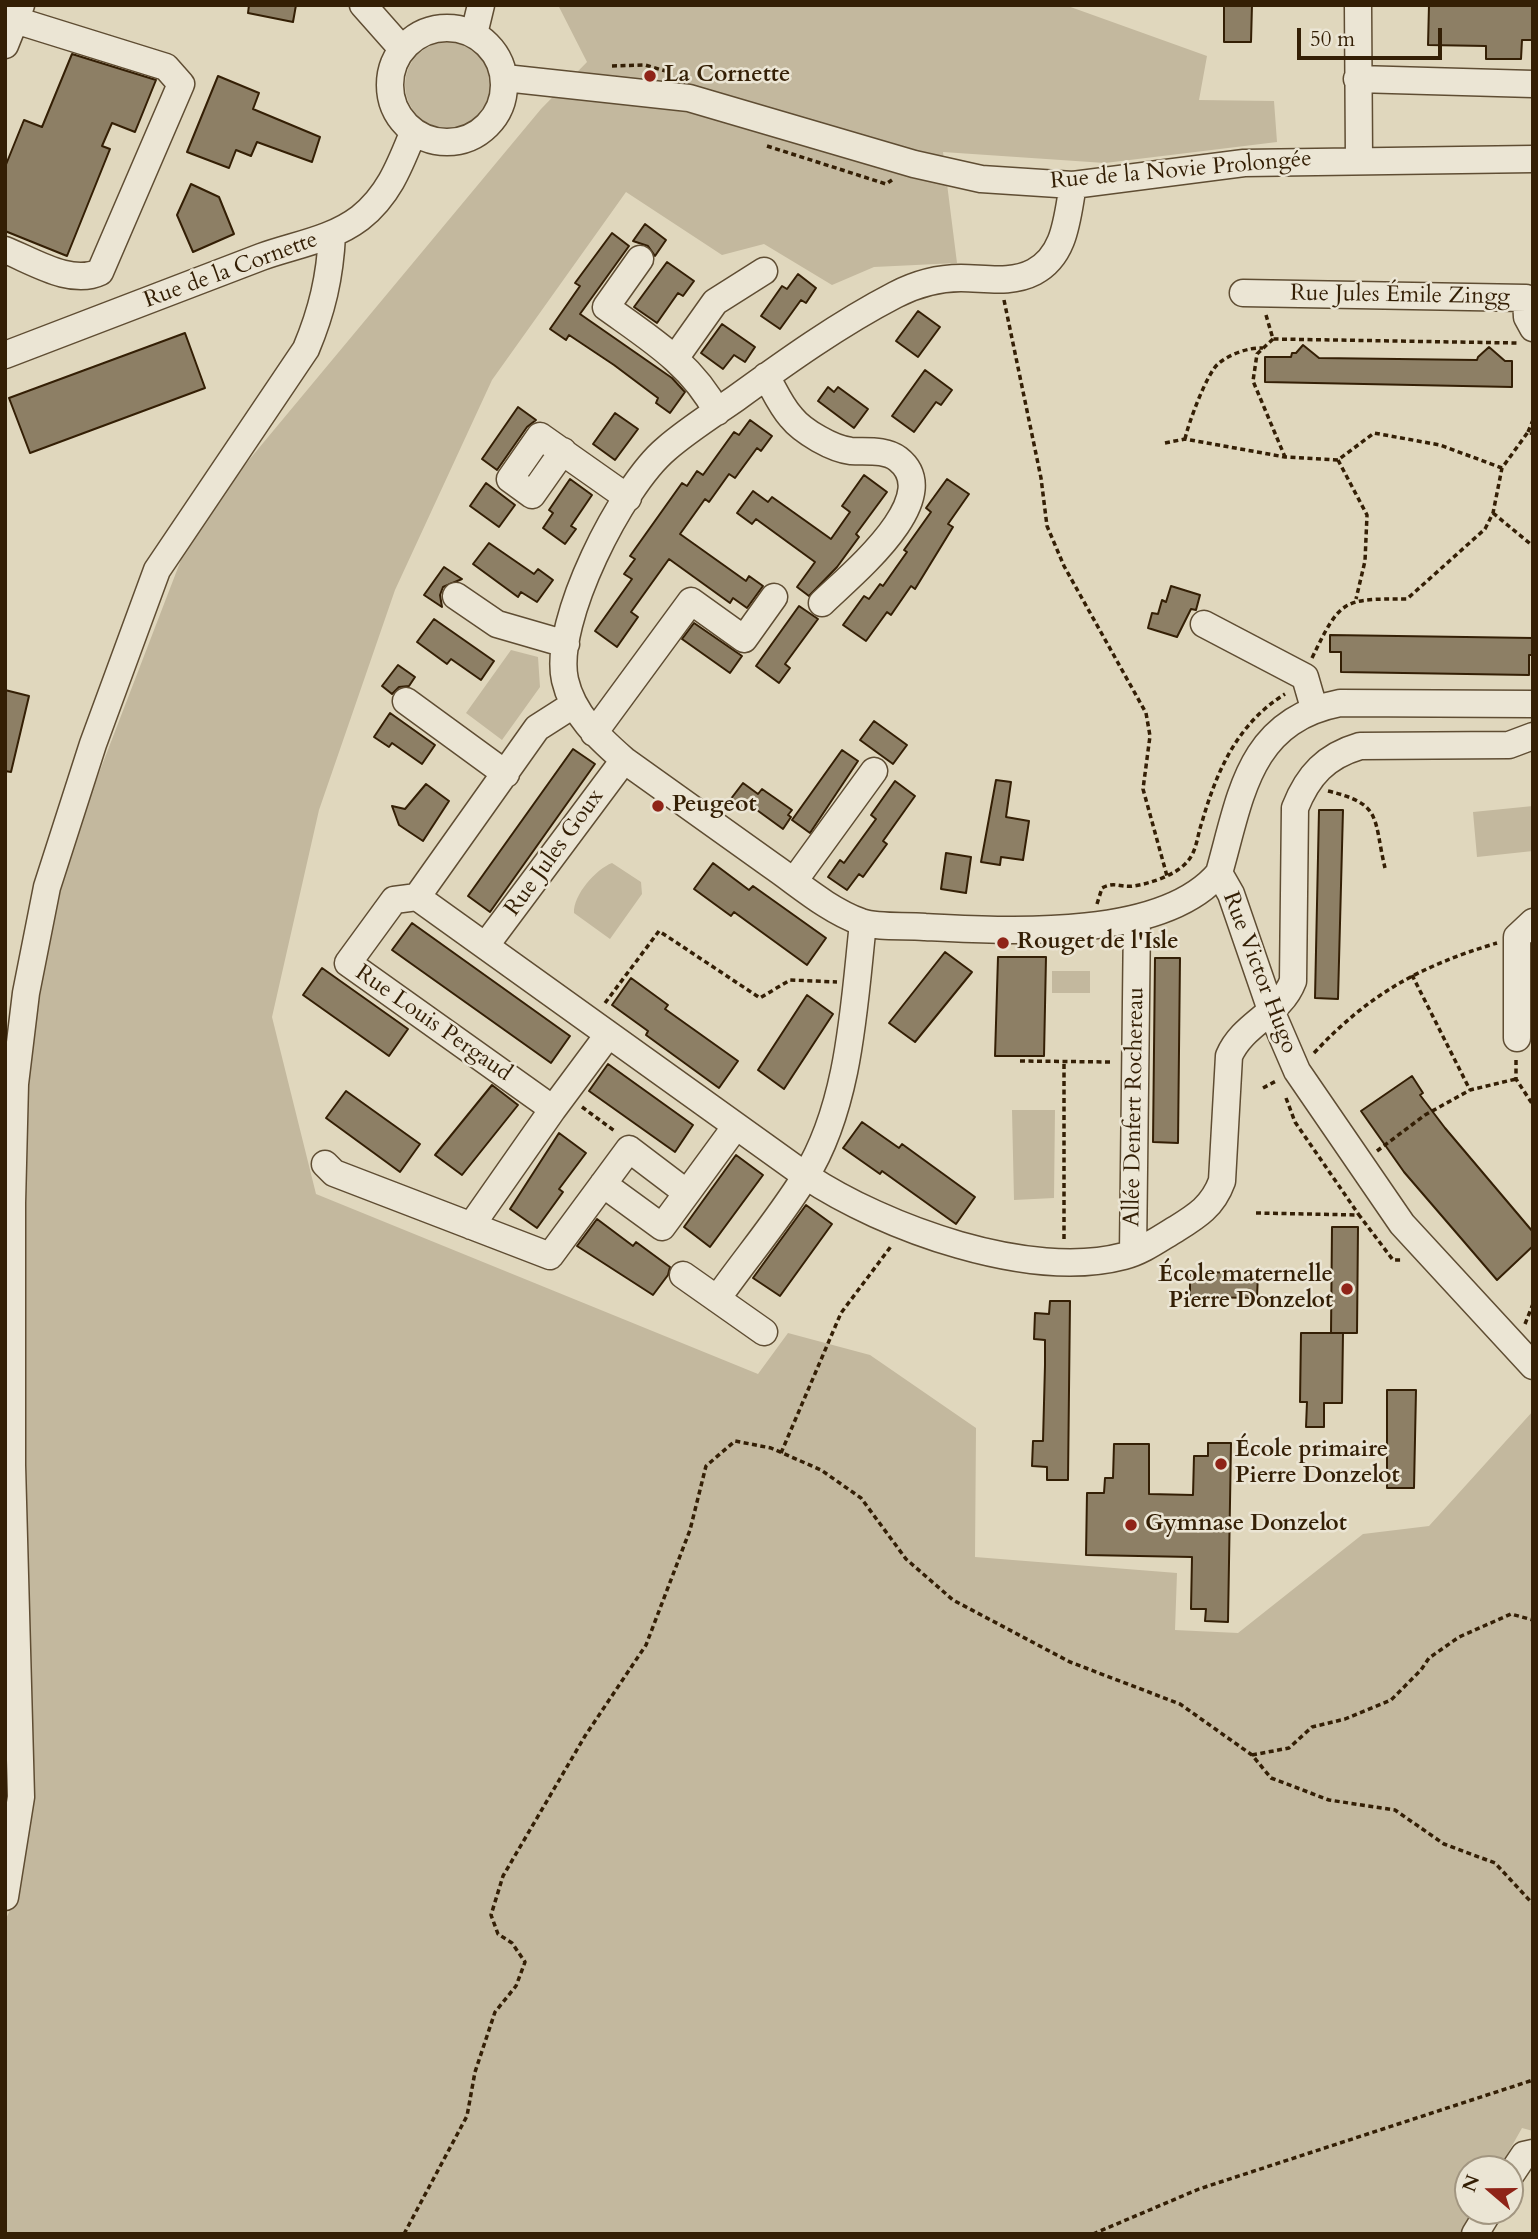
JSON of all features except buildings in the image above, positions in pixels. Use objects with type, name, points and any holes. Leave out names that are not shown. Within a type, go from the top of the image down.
[{"type":"street","points":[[363,5],[402,49]]},
{"type":"street","points":[[474,34],[481,5]]},
{"type":"street","points":[[1358,5],[1359,159]]},
{"type":"street","points":[[5,45],[18,13],[166,67],[181,83],[100,272],[88,278],[74,277],[5,250]]},
{"type":"street","points":[[455,28],[474,34],[496,55],[505,79],[503,101],[495,118],[482,131],[467,139],[449,143],[431,141],[413,133],[393,103],[390,85],[393,66],[402,49],[417,36],[435,29],[455,28]]},
{"type":"street","name":"Rue de la Novie Prolongée","points":[[505,79],[689,99],[914,164],[981,179],[1073,185],[1244,163],[1359,159],[1533,159]]},
{"type":"street","points":[[1357,79],[1533,84]]},
{"type":"street","name":"Rue de la Cornette","points":[[5,355],[269,254],[332,235],[360,218],[383,196],[396,176],[413,133]]},
{"type":"street","points":[[1073,185],[1063,236],[1051,260],[1032,273],[999,279],[959,278],[928,281],[865,313],[766,376],[664,450],[628,498],[589,566],[571,615],[566,644],[565,678],[573,705],[594,733],[624,760],[824,903],[863,923],[960,929],[1096,927],[1137,918],[1174,905],[1208,886],[1219,873]]},
{"type":"street","points":[[5,1897],[21,1797],[12,1465],[12,1203],[15,1084],[26,993],[47,887],[93,744],[157,570],[306,349],[320,317],[330,277],[332,235]]},
{"type":"street","points":[[640,259],[606,307],[676,357],[708,394],[717,412]]},
{"type":"street","points":[[676,357],[715,302],[764,271]]},
{"type":"street","name":"Rue Jules Émile Zingg","points":[[1251,293],[1525,298],[1527,335]]},
{"type":"street","points":[[766,376],[792,419],[822,440],[848,450],[886,453],[899,459],[908,473],[911,493],[905,513],[886,541],[821,603]]},
{"type":"street","points":[[562,452],[628,498]]},
{"type":"street","points":[[456,596],[497,624],[566,644]]},
{"type":"street","points":[[594,733],[691,601],[744,639],[774,597]]},
{"type":"street","points":[[1204,624],[1305,677],[1314,708]]},
{"type":"street","points":[[405,701],[506,774]]},
{"type":"street","name":"Rue Victor Hugo","points":[[1533,704],[1340,703],[1314,708],[1285,724],[1260,751],[1234,809],[1219,873],[1231,894],[1272,1013],[1285,1070],[1361,1164],[1402,1224],[1533,1366]]},
{"type":"street","points":[[573,705],[537,728],[417,897],[806,1176],[869,1212],[905,1226],[1024,1259],[1064,1263],[1095,1262],[1133,1253],[1203,1212],[1216,1197],[1222,1181],[1229,1056],[1235,1041],[1272,1013],[1287,996],[1293,981],[1295,808],[1304,786],[1325,762],[1340,752],[1360,746],[1509,745],[1533,736]]},
{"type":"street","name":"Rue Jules Goux","points":[[486,945],[624,760]]},
{"type":"street","points":[[793,881],[874,771]]},
{"type":"street","name":"Rue Louis Pergaud","points":[[417,897],[394,900],[348,963],[559,1102]]},
{"type":"street","name":"Allée Denfert Rochereau","points":[[1133,1253],[1137,918]]},
{"type":"street","points":[[717,1299],[806,1176],[828,1126],[852,1033],[863,923]]},
{"type":"street","points":[[1517,1038],[1525,996],[1525,930]]},
{"type":"street","points":[[471,1226],[559,1102],[600,1028]]},
{"type":"street","points":[[603,1184],[662,1227],[736,1126]]},
{"type":"street","points":[[325,1164],[334,1173],[550,1256],[629,1149],[687,1193]]},
{"type":"street","points":[[683,1275],[764,1332]]},
{"type":"path","points":[[756,142],[886,184],[914,164]]},
{"type":"path","points":[[999,279],[1041,478],[1047,526],[1064,566],[1146,713],[1150,736],[1143,789],[1174,905]]},
{"type":"path","points":[[1251,293],[1273,339]]},
{"type":"path","points":[[1284,457],[1253,381],[1257,354],[1273,339],[1527,335]]},
{"type":"path","points":[[1185,439],[1189,422],[1217,365],[1252,347],[1263,348]]},
{"type":"path","points":[[1096,927],[1097,896],[1102,888],[1119,883],[1133,886],[1167,875],[1186,863],[1195,849],[1221,766],[1239,736],[1268,705],[1300,684],[1332,617],[1356,599],[1407,598],[1485,529],[1493,513],[1502,468],[1530,433],[1533,420]]},
{"type":"path","points":[[1165,443],[1185,439],[1284,457],[1338,460],[1374,433],[1440,444],[1502,468]]},
{"type":"path","points":[[1338,460],[1367,515],[1365,561],[1356,599]]},
{"type":"path","points":[[1493,513],[1533,546]]},
{"type":"path","points":[[1304,786],[1357,798],[1366,803],[1372,812],[1385,867]]},
{"type":"path","points":[[1440,1265],[1429,1273],[1415,1262],[1393,1260],[1295,1122],[1285,1070],[1357,1010],[1412,975],[1442,960],[1525,930]]},
{"type":"path","points":[[600,1028],[659,931],[760,998],[790,980],[856,983]]},
{"type":"path","points":[[1412,975],[1470,1090]]},
{"type":"path","points":[[1517,1038],[1516,1079],[1533,1105]]},
{"type":"path","points":[[1020,1061],[1136,1062]]},
{"type":"path","points":[[1064,1263],[1065,1062]]},
{"type":"path","points":[[1361,1164],[1425,1115],[1470,1090],[1516,1079]]},
{"type":"path","points":[[559,1102],[625,1138],[629,1149]]},
{"type":"path","points":[[1256,1213],[1359,1215]]},
{"type":"path","points":[[781,1453],[841,1313],[905,1226]]},
{"type":"path","points":[[404,2234],[467,2116],[475,2072],[495,2012],[516,1986],[525,1962],[512,1943],[498,1934],[491,1915],[503,1876],[585,1736],[646,1645],[690,1530],[706,1466],[734,1441],[781,1453],[821,1470],[861,1498],[906,1559],[953,1600],[1070,1662],[1180,1704],[1252,1755],[1270,1779],[1329,1800],[1395,1810],[1444,1844],[1495,1863],[1533,1904]]},
{"type":"path","points":[[1252,1755],[1289,1748],[1312,1727],[1345,1718],[1391,1700],[1421,1670],[1429,1658],[1459,1637],[1511,1614],[1533,1620]]},
{"type":"path","points":[[1093,2234],[1199,2189],[1533,2080]]},
{"type":"shaded area","points":[[558,5],[1065,5],[1207,56],[1199,100],[1274,101],[1277,142],[1105,163],[943,152],[957,263],[874,267],[832,285],[764,244],[722,255],[626,192],[492,380],[395,590],[319,810],[272,1017],[316,1194],[758,1374],[788,1333],[870,1355],[976,1428],[975,1557],[1177,1573],[1175,1630],[1238,1633],[1363,1534],[1429,1526],[1533,1411],[1533,2131],[1522,2128],[1507,2155],[1454,2155],[1454,2225],[1467,2225],[1462,2234],[5,2234],[5,1921],[15,1899],[26,1793],[25,1094],[54,890],[194,526],[541,109],[587,62]]},
{"type":"shaded area","points":[[448,42],[464,46],[478,55],[487,69],[491,85],[487,101],[478,115],[464,124],[448,128],[432,124],[418,115],[409,101],[405,85],[409,69],[418,55],[432,46]]},
{"type":"shaded area","points":[[511,650],[538,657],[540,687],[502,740],[466,713]]},
{"type":"shaded area","points":[[1533,806],[1533,851],[1477,857],[1473,812]]},
{"type":"shaded area","points":[[612,863],[641,882],[642,894],[610,939],[574,913],[581,891],[599,871]]},
{"type":"shaded area","points":[[1052,971],[1090,971],[1090,993],[1052,993]]},
{"type":"shaded area","points":[[1012,1110],[1055,1110],[1054,1198],[1014,1200]]},
{"type":"place","name":"La Cornette","points":[[650,76]]},
{"type":"place","name":"Peugeot","points":[[658,806]]},
{"type":"place","name":"Rouget de l'Isle","points":[[1003,943]]},
{"type":"place","name":"École maternelle Pierre Donzelot","points":[[1347,1289]]},
{"type":"place","name":"École primaire Pierre Donzelot","points":[[1221,1464]]},
{"type":"place","name":"Gymnase Donzelot","points":[[1131,1525]]}]
